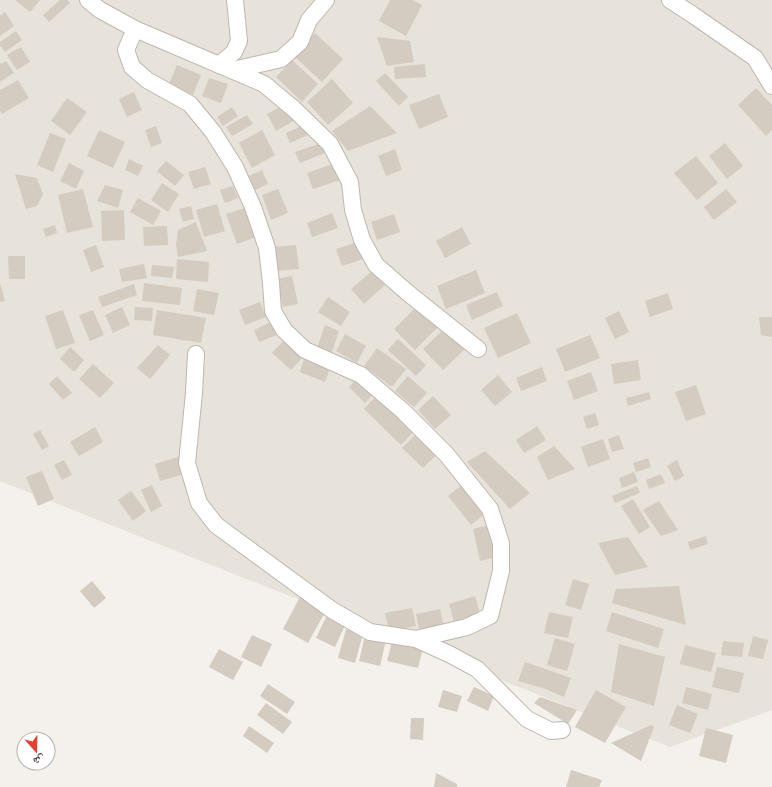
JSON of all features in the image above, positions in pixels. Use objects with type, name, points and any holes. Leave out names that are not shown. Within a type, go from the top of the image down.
[{"type":"street","points":[[88,0],[100,10],[135,29],[264,84],[294,109],[330,144],[350,182],[353,210],[362,240],[376,265],[408,294],[478,349]]},
{"type":"street","points":[[226,67],[239,41],[235,0]]},
{"type":"street","points":[[226,67],[281,59],[300,42],[309,20],[326,0]]},
{"type":"street","points":[[670,0],[755,58],[772,86]]},
{"type":"street","points":[[135,29],[126,50],[132,67],[147,80],[190,104],[213,132],[236,167],[253,207],[267,248],[273,311],[284,330],[305,350],[361,375],[397,406],[447,455],[490,509],[501,543],[501,571],[490,616],[467,627],[416,639]]},
{"type":"street","points":[[196,354],[194,393],[187,462],[199,503],[216,525],[332,610],[370,632],[416,639],[451,655],[477,669],[527,719],[551,731],[562,730]]},
{"type":"shaded area","points":[[0,0],[772,0],[772,710],[670,747],[0,481]]},
{"type":"building","points":[[15,0],[40,0],[30,12]]},
{"type":"building","points":[[60,0],[67,0],[70,3],[49,22],[43,15]]},
{"type":"building","points":[[390,0],[412,0],[422,5],[406,36],[379,21]]},
{"type":"building","points":[[5,12],[14,26],[0,36],[0,16]]},
{"type":"building","points":[[16,31],[22,40],[5,52],[0,45],[0,42]]},
{"type":"building","points":[[315,33],[343,59],[322,82],[294,56]]},
{"type":"building","points":[[377,37],[410,41],[414,62],[387,66]]},
{"type":"building","points":[[21,47],[30,62],[17,70],[7,55]]},
{"type":"building","points":[[292,60],[318,84],[302,102],[276,77]]},
{"type":"building","points":[[6,61],[14,73],[0,82],[0,64]]},
{"type":"building","points":[[425,64],[426,77],[395,79],[394,67]]},
{"type":"building","points":[[177,65],[201,75],[193,95],[169,84]]},
{"type":"building","points":[[385,73],[408,97],[399,106],[376,81]]},
{"type":"building","points":[[209,78],[228,84],[221,103],[202,96]]},
{"type":"building","points":[[332,79],[353,103],[328,125],[307,102]]},
{"type":"building","points":[[18,80],[29,98],[2,114],[0,110],[0,90]]},
{"type":"building","points":[[756,88],[772,105],[772,130],[766,136],[738,105]]},
{"type":"building","points":[[134,92],[142,110],[127,117],[119,99]]},
{"type":"building","points":[[439,94],[448,117],[419,129],[409,105]]},
{"type":"building","points":[[67,98],[87,112],[70,135],[51,121]]},
{"type":"building","points":[[285,104],[299,118],[276,131],[267,114]]},
{"type":"building","points":[[370,106],[397,133],[348,151],[332,131]]},
{"type":"building","points":[[232,107],[238,116],[223,126],[217,117]]},
{"type":"building","points":[[247,115],[253,124],[232,136],[226,127]]},
{"type":"building","points":[[306,124],[310,134],[290,143],[286,133]]},
{"type":"building","points":[[156,126],[162,143],[151,147],[145,130]]},
{"type":"building","points":[[99,130],[125,142],[113,168],[87,156]]},
{"type":"building","points":[[262,130],[275,155],[252,168],[239,143]]},
{"type":"building","points":[[50,133],[66,139],[53,172],[37,165]]},
{"type":"building","points":[[321,143],[325,153],[300,163],[295,152]]},
{"type":"building","points":[[725,143],[743,166],[727,179],[709,156]]},
{"type":"building","points":[[395,149],[402,170],[386,176],[378,156]]},
{"type":"building","points":[[696,156],[718,183],[697,200],[674,173]]},
{"type":"building","points":[[129,159],[143,166],[138,176],[125,170]]},
{"type":"building","points":[[166,161],[184,175],[175,186],[157,171]]},
{"type":"building","points":[[69,163],[84,171],[76,189],[60,181]]},
{"type":"building","points":[[335,163],[340,180],[313,189],[307,173]]},
{"type":"building","points":[[205,167],[211,184],[194,189],[188,172]]},
{"type":"building","points":[[262,170],[268,184],[255,190],[249,176]]},
{"type":"building","points":[[15,174],[37,178],[43,194],[37,206],[26,209]]},
{"type":"building","points":[[162,183],[179,194],[168,212],[151,200]]},
{"type":"building","points":[[105,185],[123,190],[118,208],[97,201]]},
{"type":"building","points":[[233,186],[238,198],[225,203],[220,190]]},
{"type":"building","points":[[83,189],[93,227],[67,233],[58,195]]},
{"type":"building","points":[[278,189],[288,213],[271,220],[262,195]]},
{"type":"building","points":[[726,189],[737,202],[714,220],[704,207]]},
{"type":"building","points":[[138,198],[161,211],[153,225],[130,212]]},
{"type":"building","points":[[217,204],[225,231],[204,237],[196,210]]},
{"type":"building","points":[[191,206],[194,219],[183,222],[179,209]]},
{"type":"building","points":[[248,207],[259,236],[237,244],[226,214]]},
{"type":"building","points":[[124,210],[125,240],[102,241],[101,211]]},
{"type":"building","points":[[332,213],[338,228],[312,237],[307,223]]},
{"type":"building","points":[[394,214],[400,232],[377,240],[371,222]]},
{"type":"building","points":[[196,222],[207,251],[178,257],[176,245],[178,230]]},
{"type":"building","points":[[55,225],[57,233],[46,237],[43,229]]},
{"type":"building","points":[[167,226],[168,245],[144,246],[143,227]]},
{"type":"building","points":[[462,227],[471,244],[445,258],[436,241]]},
{"type":"building","points":[[358,242],[363,259],[342,266],[336,249]]},
{"type":"building","points":[[96,245],[104,267],[91,272],[83,250]]},
{"type":"building","points":[[296,245],[299,269],[275,271],[273,247]]},
{"type":"building","points":[[8,256],[25,256],[25,279],[9,279]]},
{"type":"building","points":[[177,259],[209,262],[208,282],[176,279]]},
{"type":"building","points":[[144,264],[147,278],[122,282],[119,269]]},
{"type":"building","points":[[152,265],[174,267],[172,278],[151,276]]},
{"type":"building","points":[[476,270],[485,293],[446,309],[437,286]]},
{"type":"building","points":[[372,271],[385,285],[364,304],[351,289]]},
{"type":"building","points":[[292,276],[298,304],[283,307],[277,279]]},
{"type":"building","points":[[0,283],[5,301],[0,302]]},
{"type":"building","points":[[144,283],[182,288],[180,305],[142,301]]},
{"type":"building","points":[[134,284],[137,295],[102,307],[98,297]]},
{"type":"building","points":[[197,289],[219,293],[214,315],[193,311]]},
{"type":"building","points":[[497,292],[503,306],[472,320],[466,305]]},
{"type":"building","points":[[668,293],[673,309],[650,317],[645,301]]},
{"type":"building","points":[[328,297],[350,312],[341,326],[318,312]]},
{"type":"building","points":[[260,302],[266,317],[245,325],[239,310]]},
{"type":"building","points":[[418,305],[439,326],[415,350],[394,329]]},
{"type":"building","points":[[122,307],[130,325],[113,333],[105,315]]},
{"type":"building","points":[[135,307],[153,308],[152,321],[134,320]]},
{"type":"building","points":[[63,310],[75,343],[56,349],[45,316]]},
{"type":"building","points":[[93,310],[104,335],[90,341],[79,315]]},
{"type":"building","points":[[157,310],[206,318],[201,343],[153,335]]},
{"type":"building","points":[[619,311],[629,332],[615,339],[605,318]]},
{"type":"building","points":[[517,313],[531,343],[498,358],[484,328]]},
{"type":"building","points":[[759,317],[772,317],[772,337],[761,335]]},
{"type":"building","points":[[273,321],[279,334],[259,342],[254,330]]},
{"type":"building","points":[[325,325],[339,331],[331,355],[316,351]]},
{"type":"building","points":[[446,327],[466,348],[443,370],[423,349]]},
{"type":"building","points":[[345,334],[366,346],[357,363],[336,351]]},
{"type":"building","points":[[590,335],[600,358],[565,372],[556,349]]},
{"type":"building","points":[[398,339],[426,365],[416,376],[388,350]]},
{"type":"building","points":[[283,341],[302,358],[291,370],[272,353]]},
{"type":"building","points":[[158,345],[170,355],[150,379],[137,368]]},
{"type":"building","points":[[70,347],[84,360],[74,372],[60,359]]},
{"type":"building","points":[[377,348],[406,369],[392,387],[364,366]]},
{"type":"building","points":[[305,356],[331,365],[325,382],[300,372]]},
{"type":"building","points":[[638,360],[641,380],[614,384],[611,364]]},
{"type":"building","points":[[93,364],[114,383],[100,398],[79,379]]},
{"type":"building","points":[[542,367],[547,381],[521,391],[516,378]]},
{"type":"building","points":[[591,372],[598,391],[574,400],[567,381]]},
{"type":"building","points":[[498,375],[512,392],[495,406],[481,390]]},
{"type":"building","points":[[57,376],[72,393],[63,400],[49,384]]},
{"type":"building","points":[[408,376],[427,393],[414,407],[395,391]]},
{"type":"building","points":[[357,378],[374,394],[365,403],[349,387]]},
{"type":"building","points":[[696,385],[706,414],[686,421],[675,392]]},
{"type":"building","points":[[649,392],[651,399],[628,406],[626,398]]},
{"type":"building","points":[[378,394],[416,429],[401,445],[364,409]]},
{"type":"building","points":[[433,396],[451,415],[435,429],[418,410]]},
{"type":"building","points":[[595,413],[599,425],[587,429],[583,417]]},
{"type":"building","points":[[537,426],[546,440],[524,453],[516,440]]},
{"type":"building","points":[[95,427],[103,442],[79,456],[70,442]]},
{"type":"building","points":[[40,430],[49,446],[42,450],[33,434]]},
{"type":"building","points":[[417,433],[438,453],[423,468],[402,448]]},
{"type":"building","points":[[619,435],[624,449],[612,452],[608,439]]},
{"type":"building","points":[[603,439],[610,459],[588,467],[581,447]]},
{"type":"building","points":[[554,446],[575,469],[548,480],[537,457]]},
{"type":"building","points":[[485,451],[530,493],[510,509],[467,462]]},
{"type":"building","points":[[178,457],[184,474],[160,481],[155,464]]},
{"type":"building","points":[[648,458],[651,467],[636,472],[633,463]]},
{"type":"building","points":[[64,460],[72,475],[62,480],[54,465]]},
{"type":"building","points":[[677,460],[684,476],[675,481],[667,466]]},
{"type":"building","points":[[42,471],[54,499],[38,506],[26,477]]},
{"type":"building","points":[[634,472],[638,482],[622,488],[619,478]]},
{"type":"building","points":[[661,474],[665,483],[649,489],[646,480]]},
{"type":"building","points":[[463,484],[486,513],[471,525],[448,496]]},
{"type":"building","points":[[152,485],[162,506],[151,512],[141,490]]},
{"type":"building","points":[[637,486],[640,493],[615,503],[612,496]]},
{"type":"building","points":[[131,491],[146,511],[133,521],[118,500]]},
{"type":"building","points":[[633,499],[650,527],[639,534],[621,506]]},
{"type":"building","points":[[659,501],[678,530],[661,536],[643,510]]},
{"type":"building","points":[[489,525],[497,557],[480,561],[473,529]]},
{"type":"building","points":[[706,536],[708,544],[690,550],[688,542]]},
{"type":"building","points":[[628,537],[648,567],[615,575],[598,543]]},
{"type":"building","points":[[573,579],[589,584],[581,610],[565,605]]},
{"type":"building","points":[[92,581],[106,598],[94,608],[80,591]]},
{"type":"building","points":[[679,586],[686,625],[612,603],[616,589]]},
{"type":"building","points":[[302,593],[328,607],[308,643],[283,629]]},
{"type":"building","points":[[475,596],[480,614],[454,621],[449,604]]},
{"type":"building","points":[[412,608],[416,626],[389,631],[385,613]]},
{"type":"building","points":[[440,609],[444,628],[420,633],[416,614]]},
{"type":"building","points":[[549,612],[573,617],[568,638],[544,633]]},
{"type":"building","points":[[612,612],[664,629],[658,648],[606,631]]},
{"type":"building","points":[[328,613],[347,621],[335,647],[316,638]]},
{"type":"building","points":[[346,629],[363,634],[355,663],[338,658]]},
{"type":"building","points":[[252,635],[272,644],[261,667],[241,657]]},
{"type":"building","points":[[365,635],[386,640],[380,666],[359,661]]},
{"type":"building","points":[[753,636],[768,640],[763,659],[748,656]]},
{"type":"building","points":[[555,638],[575,644],[567,671],[547,665]]},
{"type":"building","points":[[392,641],[423,648],[418,668],[387,661]]},
{"type":"building","points":[[723,641],[744,643],[742,657],[721,655]]},
{"type":"building","points":[[619,644],[665,657],[654,706],[611,692]]},
{"type":"building","points":[[685,645],[716,653],[711,672],[680,664]]},
{"type":"building","points":[[219,649],[243,662],[233,680],[209,667]]},
{"type":"building","points":[[525,662],[571,678],[564,697],[543,688],[518,681]]},
{"type":"building","points":[[717,667],[744,673],[739,693],[712,687]]},
{"type":"building","points":[[268,684],[295,702],[287,714],[260,696]]},
{"type":"building","points":[[474,687],[494,696],[488,711],[467,701]]},
{"type":"building","points":[[686,687],[712,694],[708,710],[682,703]]},
{"type":"building","points":[[443,690],[462,696],[457,712],[438,707]]},
{"type":"building","points":[[596,690],[626,707],[605,743],[575,727]]},
{"type":"building","points":[[540,697],[577,710],[568,724],[534,703]]},
{"type":"building","points":[[266,703],[292,722],[283,734],[257,715]]},
{"type":"building","points":[[677,705],[698,714],[690,733],[669,725]]},
{"type":"building","points":[[411,718],[424,718],[423,740],[410,739]]},
{"type":"building","points":[[651,725],[654,727],[641,761],[611,743]]},
{"type":"building","points":[[249,726],[274,743],[267,753],[243,736]]},
{"type":"building","points":[[706,728],[733,735],[726,763],[699,756]]},
{"type":"building","points":[[571,770],[602,780],[599,787],[566,787]]},
{"type":"building","points":[[436,773],[457,784],[457,787],[434,787]]}]
